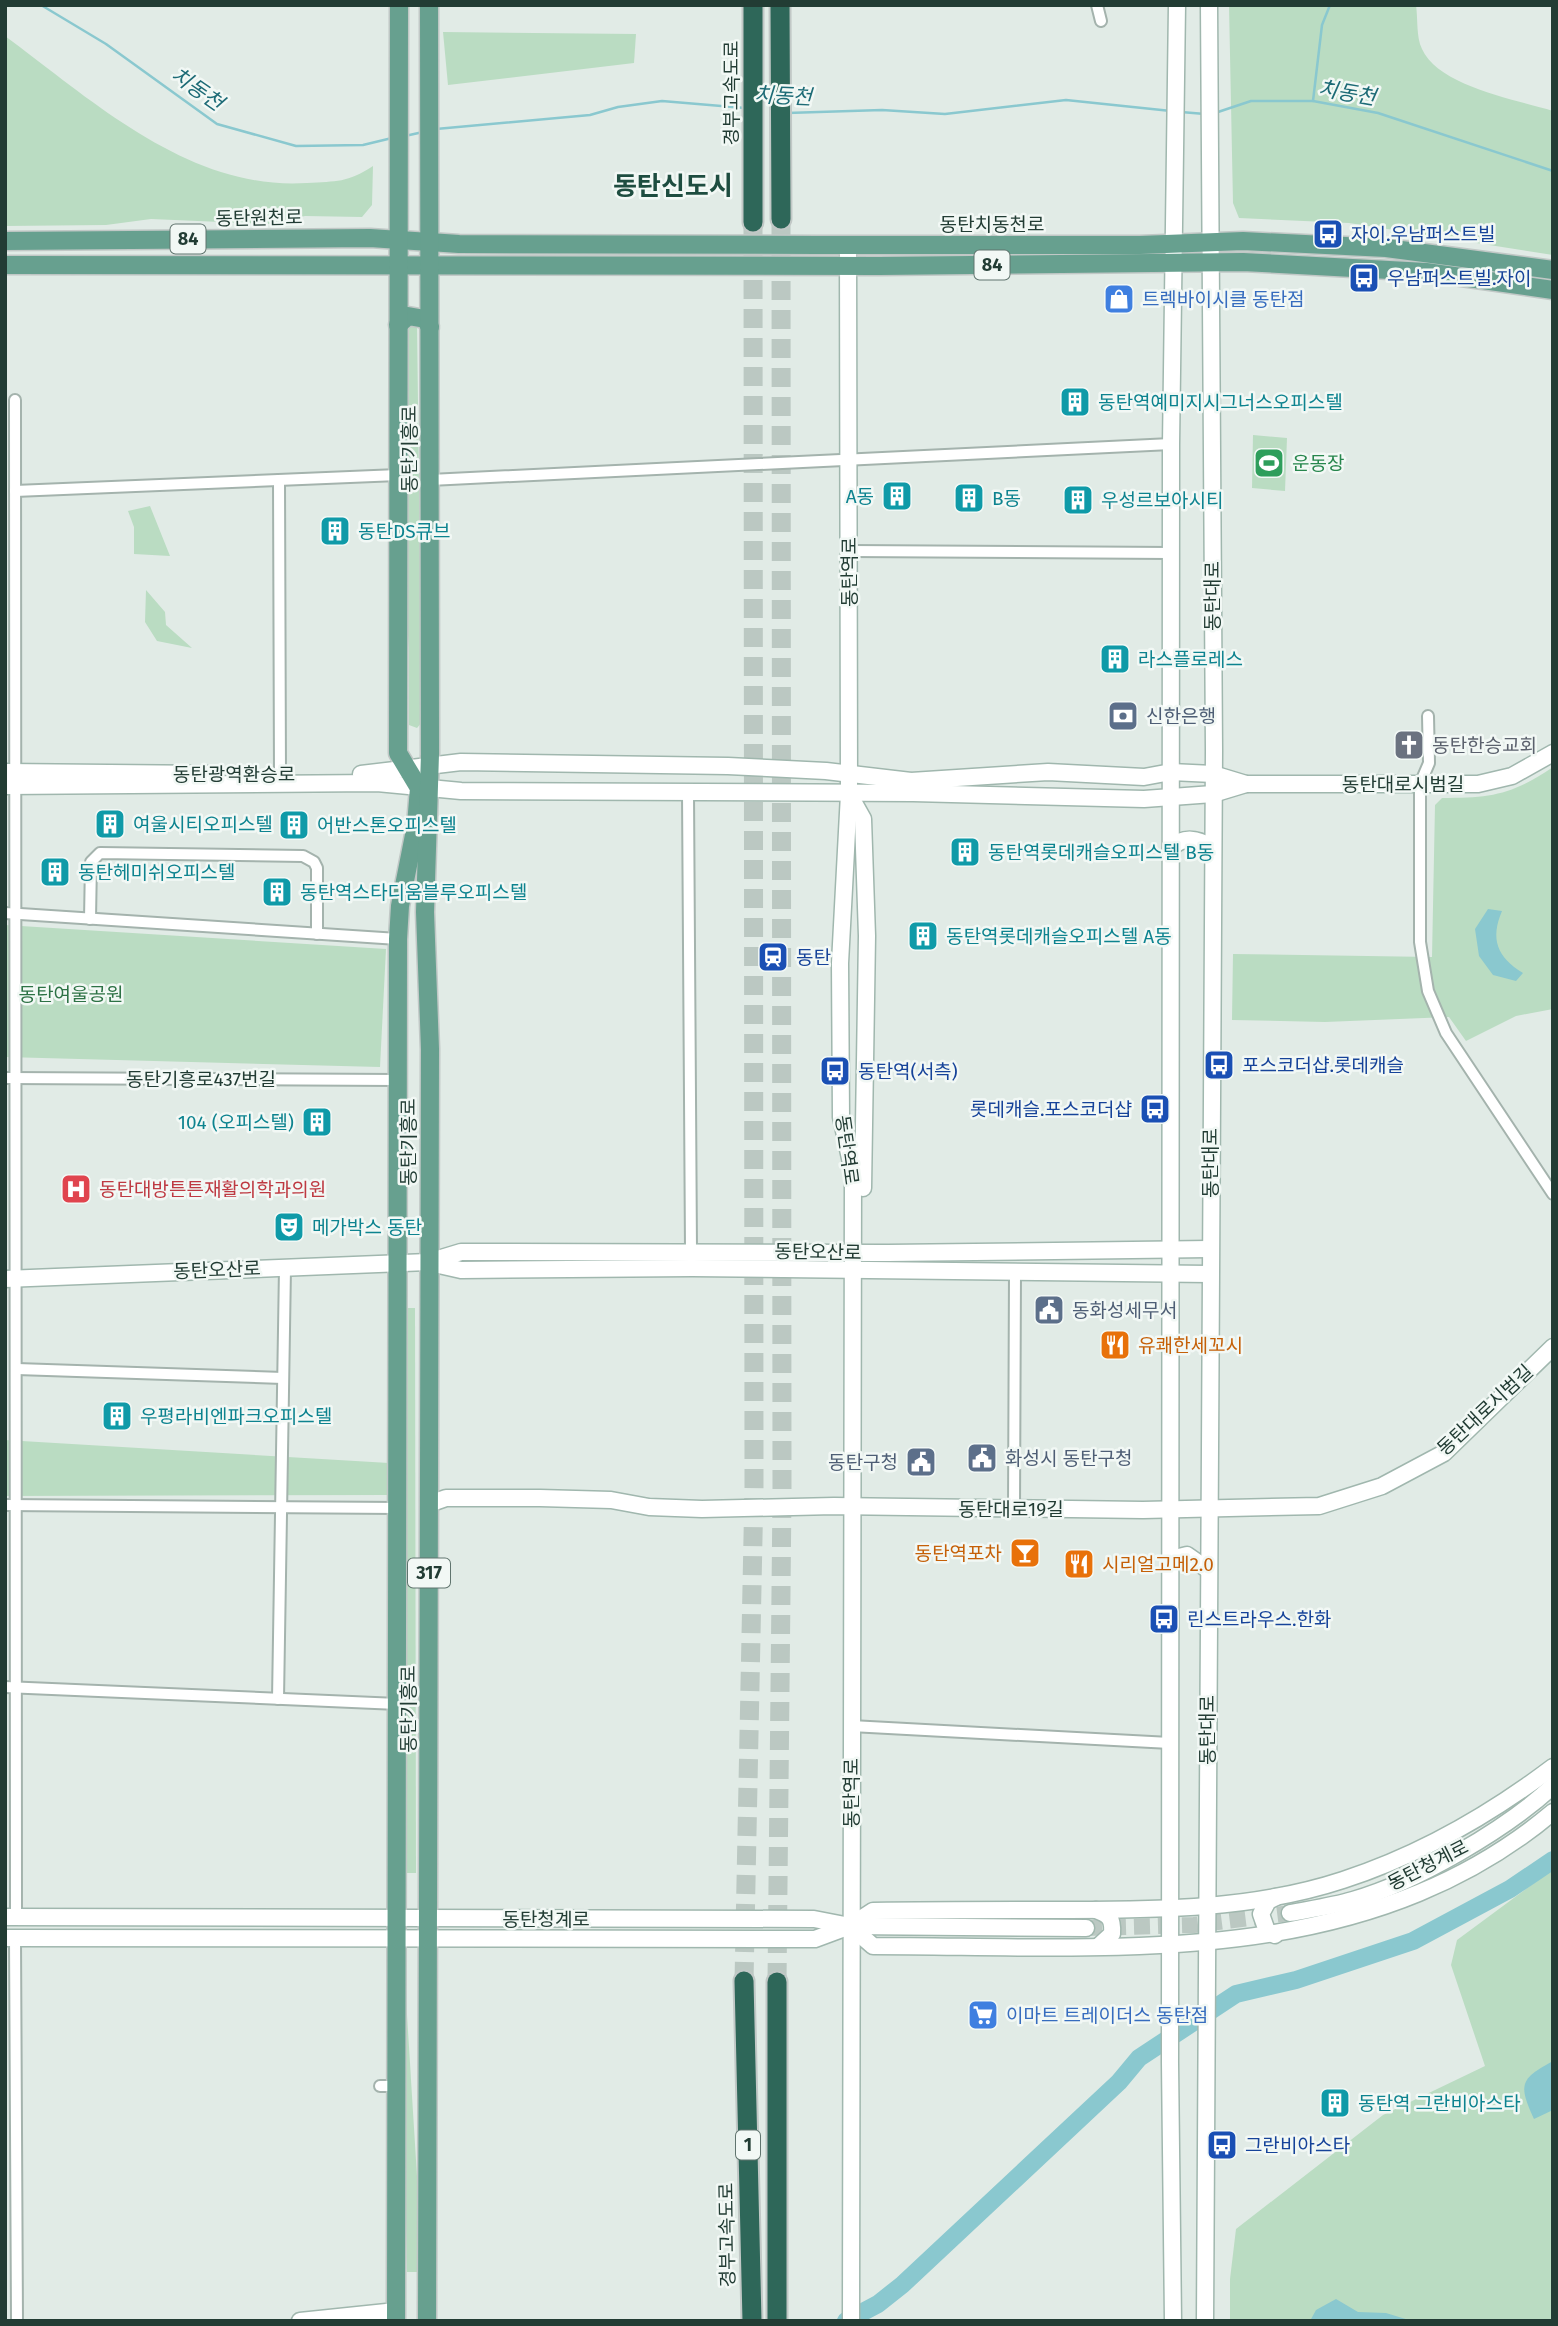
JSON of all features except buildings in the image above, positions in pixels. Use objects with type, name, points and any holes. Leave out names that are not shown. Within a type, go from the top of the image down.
[{"type":"highway","name":"경부고속도로","points":[[753,5],[753,222]]},
{"type":"highway","points":[[780,5],[781,219]]},
{"type":"highway","name":"경부고속도로","points":[[744,1981],[752,2315]]},
{"type":"highway","name":"1","points":[[777,1982],[777,2321]]},
{"type":"main road","name":"동탄기흥로","points":[[399,5],[397,722],[398,753],[424,789],[430,1049],[427,2321]]},
{"type":"main road","name":"동탄기흥로","points":[[396,2316],[388,2086],[397,1997],[398,939],[400,905],[430,764],[429,5]]},
{"type":"main road","name":"동탄원천로","points":[[5,241],[429,242]]},
{"type":"main road","name":"동탄치동천로","points":[[429,242],[848,245],[1210,243],[1386,248],[1553,270]]},
{"type":"main road","name":"84","points":[[5,265],[848,266],[1210,262],[1411,271],[1553,290]]},
{"type":"main road","points":[[398,326],[408,316],[425,319],[430,327]]},
{"type":"main road","points":[[397,722],[415,733],[429,725]]},
{"type":"main road","points":[[397,1997],[405,1989],[413,1987],[421,1989],[428,1997]]},
{"type":"street","points":[[1097,5],[1101,21]]},
{"type":"street","name":"동탄대로","points":[[1173,2321],[1170,2063],[1171,444],[1177,5]]},
{"type":"street","name":"동탄대로","points":[[1205,2321],[1208,2039],[1207,1509],[1213,847],[1209,5]]},
{"type":"street","name":"동탄역로","points":[[848,245],[849,794],[840,963],[841,1117],[853,1172],[859,1253]]},
{"type":"street","points":[[10,1917],[11,1505],[17,1369],[11,1279],[10,779],[15,400]]},
{"type":"street","points":[[430,480],[1171,444]]},
{"type":"street","points":[[15,491],[398,475]]},
{"type":"street","points":[[279,480],[280,775]]},
{"type":"street","points":[[849,551],[1171,553]]},
{"type":"street","points":[[1429,716],[1429,763],[1420,784],[1420,942],[1429,991],[1446,1033],[1553,1194]]},
{"type":"street","name":"동탄대로시범길","points":[[1213,774],[1246,784],[1420,784],[1493,781],[1528,769],[1553,753]]},
{"type":"street","name":"동탄광역환승로","points":[[10,779],[377,773],[407,766],[461,762],[728,766],[849,774]]},
{"type":"street","points":[[691,1250],[688,793],[883,794],[912,787],[1048,772],[1144,777],[1171,772],[1213,774]]},
{"type":"street","points":[[849,774],[912,787]]},
{"type":"street","name":"동탄광역환승로","points":[[10,779],[377,783],[461,791],[688,793]]},
{"type":"street","name":"동탄대로시범길","points":[[912,787],[1171,798],[1213,794],[1246,784]]},
{"type":"street","name":"동탄역로","points":[[849,794],[863,818],[867,934],[859,1271],[854,1297],[850,1926],[851,2321]]},
{"type":"street","points":[[1171,848],[1178,841],[1188,839],[1201,840],[1213,847]]},
{"type":"street","points":[[90,919],[91,862],[100,853],[303,856],[314,862],[317,868],[317,934]]},
{"type":"street","points":[[845,874],[863,874]]},
{"type":"street","points":[[11,913],[398,939]]},
{"type":"street","name":"동탄기흥로437번길","points":[[11,1078],[397,1080]]},
{"type":"street","name":"동탄오산로","points":[[11,1279],[428,1262],[461,1252],[691,1250],[859,1253],[1209,1249]]},
{"type":"street","points":[[1117,1274],[1124,1264],[1119,1250]]},
{"type":"street","name":"동탄오산로","points":[[428,1262],[461,1270],[692,1268],[1209,1274]]},
{"type":"street","points":[[278,1699],[285,1268]]},
{"type":"street","points":[[1014,1509],[1015,1272]]},
{"type":"street","name":"동탄대로시범길","points":[[1171,1509],[1319,1506],[1352,1497],[1412,1472],[1444,1453],[1553,1348]]},
{"type":"street","points":[[17,1369],[283,1378]]},
{"type":"street","name":"동탄대로19길","points":[[429,1503],[446,1508],[585,1507],[652,1516],[727,1518],[832,1516],[852,1508],[1171,1509]]},
{"type":"street","points":[[11,1505],[398,1508]]},
{"type":"street","points":[[1171,1559],[1187,1555],[1207,1570]]},
{"type":"street","points":[[11,1687],[398,1704]]},
{"type":"street","name":"동탄대로","points":[[851,1726],[1170,1744]]},
{"type":"street","points":[[17,2321],[10,1938],[815,1939],[850,1926],[873,1911],[1140,1910],[1234,1904],[1276,1897],[1342,1880],[1421,1849],[1509,1800],[1553,1767]]},
{"type":"street","name":"동탄청계로","points":[[1290,1913],[1354,1900],[1441,1861],[1493,1831],[1553,1786]]},
{"type":"street","points":[[850,1926],[873,1946],[1139,1947],[1275,1935],[1381,1909],[1426,1891],[1492,1856],[1553,1812]]},
{"type":"street","points":[[1275,1935],[1267,1931],[1261,1914],[1268,1901],[1276,1897]]},
{"type":"street","points":[[1096,1910],[1108,1915],[1113,1923],[1112,1934],[1099,1946]]},
{"type":"street","name":"동탄청계로","points":[[10,1917],[814,1919],[850,1926],[1086,1928]]},
{"type":"street","points":[[300,2321],[396,2316]]},
{"type":"green space","points":[[1229,5],[1416,5],[1422,49],[1431,62],[1444,73],[1480,90],[1553,111],[1553,255],[1349,223],[1239,218],[1233,203]]},
{"type":"green space","points":[[443,32],[636,34],[634,63],[448,85]]},
{"type":"green space","points":[[5,36],[73,88],[145,137],[183,157],[223,173],[264,182],[307,183],[349,178],[373,166],[372,205],[362,217],[305,216],[270,224],[151,219],[106,225],[5,226]]},
{"type":"green space","points":[[417,323],[422,722],[417,728],[409,725],[409,648],[403,571],[407,325]]},
{"type":"green space","name":"운동장","points":[[1253,435],[1287,438],[1285,491],[1252,488]]},
{"type":"green space","points":[[150,506],[170,556],[134,554],[134,527],[128,511]]},
{"type":"green space","points":[[146,590],[165,612],[166,625],[192,648],[157,641],[145,622]]},
{"type":"green space","points":[[1553,767],[1553,1009],[1516,1016],[1466,1041],[1449,1017],[1325,1022],[1232,1020],[1233,954],[1432,957],[1435,805],[1442,798],[1488,796],[1513,789]]},
{"type":"green space","name":"동탄여울공원","points":[[5,925],[386,949],[380,1067],[5,1057]]},
{"type":"green space","points":[[403,1308],[415,1308],[416,1873],[405,1873]]},
{"type":"green space","points":[[5,1440],[389,1463],[388,1495],[5,1496]]},
{"type":"green space","points":[[1553,1869],[1553,2321],[1230,2321],[1230,2279],[1236,2229],[1383,2115],[1485,2066],[1451,1965],[1457,1940]]},
{"type":"green space","points":[[406,1999],[417,2176],[417,2272],[407,2272],[402,2000]]},
{"type":"water","points":[[1488,909],[1502,911],[1498,921],[1498,946],[1507,960],[1523,973],[1516,981],[1493,975],[1479,956],[1475,929]]},
{"type":"water","points":[[1553,2061],[1553,2110],[1534,2119],[1526,2098],[1525,2084],[1534,2073]]},
{"type":"water","points":[[1336,2299],[1358,2312],[1386,2313],[1412,2321],[1310,2321],[1316,2310]]},
{"type":"waterway","name":"치동천","points":[[41,5],[106,44],[217,124],[296,146],[363,145],[392,138]]},
{"type":"waterway","points":[[1313,101],[1322,25],[1330,5]]},
{"type":"waterway","name":"치동천","points":[[787,113],[882,110],[945,114],[1066,100],[1171,111]]},
{"type":"waterway","name":"치동천","points":[[436,129],[590,115],[618,107],[662,101],[745,108]]},
{"type":"waterway","name":"치동천","points":[[1215,113],[1251,101],[1313,101],[1378,113],[1553,171]]},
{"type":"waterway","name":"치동천","points":[[1181,112],[1205,114]]},
{"type":"waterway","name":"치동천","points":[[405,136],[423,132]]},
{"type":"waterway","points":[[846,2321],[878,2304],[902,2285],[1119,2082],[1139,2058],[1236,1994],[1296,1980],[1413,1941],[1510,1889],[1553,1860]]},
{"type":"tunnel","points":[[777,1982],[782,1494],[781,219]]},
{"type":"tunnel","points":[[744,1981],[754,1488],[753,222]]},
{"type":"tunnel","points":[[1086,1928],[1194,1925],[1290,1913]]},
{"type":"place","name":"자이.우남퍼스트빌","points":[[1328,234]]},
{"type":"place","name":"우남퍼스트빌.자이","points":[[1364,278]]},
{"type":"place","name":"트렉바이시클 동탄점","points":[[1119,299]]},
{"type":"place","name":"동탄역예미지시그너스오피스텔","points":[[1075,402]]},
{"type":"place","name":"운동장","points":[[1269,463]]},
{"type":"place","name":"A동","points":[[897,496]]},
{"type":"place","name":"B동","points":[[969,498]]},
{"type":"place","name":"우성르보아시티","points":[[1078,500]]},
{"type":"place","name":"동탄DS큐브","points":[[335,531]]},
{"type":"place","name":"라스플로레스","points":[[1115,659]]},
{"type":"place","name":"신한은행","points":[[1123,716]]},
{"type":"place","name":"동탄한승교회","points":[[1409,745]]},
{"type":"place","name":"여울시티오피스텔","points":[[110,824]]},
{"type":"place","name":"어반스톤오피스텔","points":[[294,825]]},
{"type":"place","name":"동탄역롯데캐슬오피스텔 B동","points":[[965,852]]},
{"type":"place","name":"동탄헤미쉬오피스텔","points":[[55,872]]},
{"type":"place","name":"동탄역스타디움블루오피스텔","points":[[277,892]]},
{"type":"place","name":"동탄역롯데캐슬오피스텔 A동","points":[[923,936]]},
{"type":"place","name":"동탄","points":[[773,957]]},
{"type":"place","name":"포스코더샵.롯데캐슬","points":[[1219,1065]]},
{"type":"place","name":"동탄역(서측)","points":[[835,1071]]},
{"type":"place","name":"롯데캐슬.포스코더샵","points":[[1155,1109]]},
{"type":"place","name":"104 (오피스텔)","points":[[317,1122]]},
{"type":"place","name":"동탄대방튼튼재활의학과의원","points":[[76,1189]]},
{"type":"place","name":"메가박스 동탄","points":[[289,1227]]},
{"type":"place","name":"동화성세무서","points":[[1049,1310]]},
{"type":"place","name":"유쾌한세꼬시","points":[[1115,1345]]},
{"type":"place","name":"우평라비엔파크오피스텔","points":[[117,1416]]},
{"type":"place","name":"화성시 동탄구청","points":[[982,1458]]},
{"type":"place","name":"동탄구청","points":[[921,1462]]},
{"type":"place","name":"동탄역포차","points":[[1025,1553]]},
{"type":"place","name":"시리얼고메2.0","points":[[1079,1564]]},
{"type":"place","name":"린스트라우스.한화","points":[[1164,1619]]},
{"type":"place","name":"이마트 트레이더스 동탄점","points":[[983,2015]]},
{"type":"place","name":"동탄역 그란비아스타","points":[[1335,2103]]},
{"type":"place","name":"그란비아스타","points":[[1222,2145]]},
{"type":"district","name":"동탄신도시","points":[[673,186]]}]
